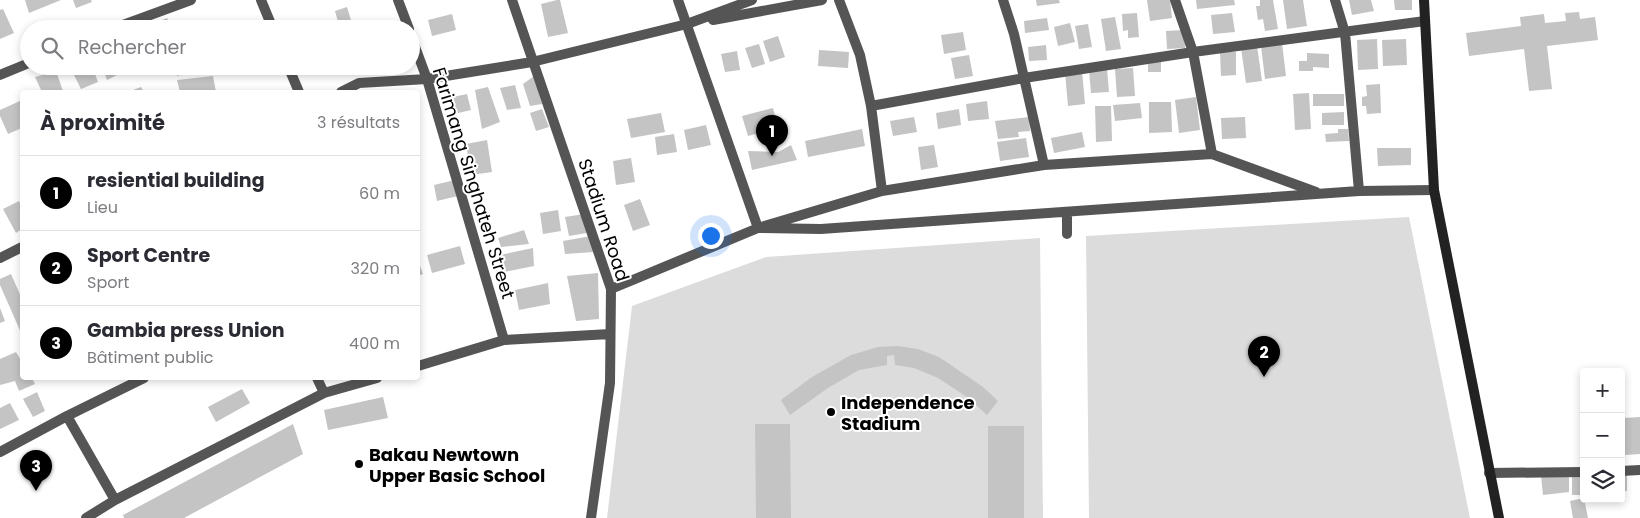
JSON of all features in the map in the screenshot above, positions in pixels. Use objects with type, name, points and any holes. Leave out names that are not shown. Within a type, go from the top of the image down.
[{"type":"street","points":[[137,20],[191,0]]},
{"type":"street","points":[[261,0],[269,20]]},
{"type":"street","points":[[398,0],[406,20]]},
{"type":"street","name":"Stadium Road","points":[[512,0],[611,289],[610,383],[591,518]]},
{"type":"street","points":[[678,0],[758,228]]},
{"type":"street","points":[[687,24],[752,0]]},
{"type":"street","points":[[346,90],[360,84],[427,79],[532,62],[687,24],[822,0]]},
{"type":"street","points":[[839,0],[860,55],[871,106],[882,191]]},
{"type":"street","points":[[1003,0],[1014,34],[1044,165]]},
{"type":"street","points":[[1175,0],[1193,52],[1212,154]]},
{"type":"street","points":[[1335,0],[1345,33],[1358,190]]},
{"type":"street","points":[[1424,0],[1434,190],[1499,518]]},
{"type":"street","points":[[871,106],[1024,78],[1193,52],[1425,21]]},
{"type":"street","name":"Farimang Singhateh Street","points":[[420,60],[504,340]]},
{"type":"street","points":[[0,76],[20,67]]},
{"type":"street","points":[[292,75],[298,90]]},
{"type":"street","points":[[611,289],[758,228],[882,191],[1044,165],[1212,154],[1319,193]]},
{"type":"street","points":[[758,228],[821,229],[1358,190],[1434,190]]},
{"type":"street","points":[[1067,212],[1067,234]]},
{"type":"street","points":[[0,258],[20,248]]},
{"type":"street","points":[[420,365],[504,340],[610,334]]},
{"type":"street","points":[[0,452],[140,380]]},
{"type":"street","points":[[318,380],[324,393]]},
{"type":"street","points":[[86,518],[116,500],[324,393],[370,380]]},
{"type":"street","points":[[67,416],[116,500]]},
{"type":"street","points":[[1625,471],[1640,470]]},
{"type":"street","points":[[1489,473],[1580,472]]},
{"type":"shaded area","points":[[1409,217],[1470,518],[1089,518],[1086,236]]},
{"type":"shaded area","name":"Independence Stadium","points":[[1040,238],[1043,518],[607,518],[632,306],[766,257]]},
{"type":"building","points":[[25,0],[61,0],[29,13]]},
{"type":"building","points":[[73,0],[91,0],[92,2],[76,8]]},
{"type":"building","points":[[560,0],[568,33],[548,37],[541,4]]},
{"type":"building","points":[[1036,0],[1059,0],[1060,3],[1037,6]]},
{"type":"building","points":[[1147,0],[1170,0],[1172,18],[1150,21]]},
{"type":"building","points":[[1196,0],[1234,0],[1235,5],[1197,9]]},
{"type":"building","points":[[1260,0],[1273,0],[1278,29],[1265,31],[1263,19],[1258,20],[1256,6],[1260,6]]},
{"type":"building","points":[[1283,0],[1303,0],[1307,26],[1287,29]]},
{"type":"building","points":[[1349,0],[1371,0],[1374,11],[1352,15]]},
{"type":"building","points":[[1394,0],[1412,0],[1412,10],[1395,10]]},
{"type":"building","points":[[347,7],[351,20],[338,20],[335,11]]},
{"type":"building","points":[[3,9],[14,33],[0,39],[0,10]]},
{"type":"building","points":[[1579,12],[1580,19],[1595,17],[1598,40],[1547,46],[1552,89],[1529,91],[1524,49],[1469,56],[1466,33],[1521,26],[1520,17],[1544,14],[1545,23],[1566,21],[1565,13]]},
{"type":"building","points":[[1137,13],[1139,37],[1128,38],[1128,30],[1123,31],[1122,14]]},
{"type":"building","points":[[1232,13],[1235,32],[1213,34],[1211,15]]},
{"type":"building","points":[[452,14],[456,30],[432,36],[428,20]]},
{"type":"building","points":[[1115,17],[1121,49],[1106,51],[1101,19]]},
{"type":"building","points":[[1047,18],[1049,30],[1025,33],[1024,21]]},
{"type":"building","points":[[1070,23],[1075,42],[1058,46],[1054,27]]},
{"type":"building","points":[[1088,24],[1092,47],[1079,49],[1075,26]]},
{"type":"building","points":[[1184,30],[1185,48],[1167,49],[1166,31]]},
{"type":"building","points":[[963,32],[966,50],[944,54],[941,35]]},
{"type":"building","points":[[778,36],[785,57],[770,62],[763,41]]},
{"type":"building","points":[[1377,39],[1378,69],[1358,70],[1357,40]]},
{"type":"building","points":[[1406,39],[1407,65],[1383,66],[1382,40]]},
{"type":"building","points":[[1282,43],[1286,76],[1265,79],[1261,46]]},
{"type":"building","points":[[759,44],[765,64],[752,68],[745,48]]},
{"type":"building","points":[[1046,45],[1047,60],[1029,61],[1028,47]]},
{"type":"building","points":[[1257,46],[1262,81],[1246,83],[1241,48]]},
{"type":"building","points":[[819,50],[849,52],[848,68],[818,66]]},
{"type":"building","points":[[737,51],[740,70],[725,72],[721,54]]},
{"type":"building","points":[[1220,52],[1236,52],[1236,75],[1221,76]]},
{"type":"building","points":[[1307,53],[1329,54],[1329,68],[1313,67],[1313,71],[1299,71],[1299,61],[1307,61]]},
{"type":"building","points":[[969,55],[973,76],[955,79],[951,58]]},
{"type":"building","points":[[1148,60],[1161,60],[1161,72],[1148,72]]},
{"type":"building","points":[[1107,68],[1109,92],[1091,93],[1089,70]]},
{"type":"building","points":[[1133,68],[1135,96],[1117,97],[1115,69]]},
{"type":"building","points":[[1082,71],[1085,104],[1068,106],[1065,72]]},
{"type":"building","points":[[57,75],[63,90],[41,90],[35,77]]},
{"type":"building","points":[[74,75],[95,75],[98,82],[81,89]]},
{"type":"building","points":[[105,75],[117,75],[107,80]]},
{"type":"building","points":[[213,76],[216,90],[180,90],[177,80]]},
{"type":"building","points":[[534,76],[542,104],[530,106],[523,84]]},
{"type":"building","points":[[1380,84],[1381,113],[1367,114],[1366,106],[1362,106],[1362,97],[1367,96],[1366,85]]},
{"type":"building","points":[[515,85],[521,108],[507,110],[500,88]]},
{"type":"building","points":[[488,87],[500,122],[482,129],[475,90]]},
{"type":"building","points":[[1309,93],[1311,129],[1295,130],[1293,94]]},
{"type":"building","points":[[467,94],[471,110],[454,114],[448,98]]},
{"type":"building","points":[[1313,94],[1344,94],[1344,106],[1313,106]]},
{"type":"building","points":[[1196,97],[1200,130],[1179,133],[1175,100]]},
{"type":"building","points":[[20,101],[20,129],[8,134],[0,116],[0,110]]},
{"type":"building","points":[[987,101],[989,119],[968,121],[966,104]]},
{"type":"building","points":[[1149,102],[1171,102],[1172,132],[1149,133]]},
{"type":"building","points":[[1140,103],[1142,118],[1115,121],[1113,105]]},
{"type":"building","points":[[1095,106],[1111,106],[1112,141],[1096,142]]},
{"type":"building","points":[[773,108],[778,128],[748,136],[742,116]]},
{"type":"building","points":[[542,109],[549,127],[536,131],[530,113]]},
{"type":"building","points":[[959,109],[961,125],[938,129],[936,113]]},
{"type":"building","points":[[1344,112],[1344,125],[1322,125],[1322,113]]},
{"type":"building","points":[[661,113],[665,132],[631,138],[627,119]]},
{"type":"building","points":[[914,117],[917,132],[893,136],[890,121]]},
{"type":"building","points":[[1029,117],[1030,131],[1018,132],[1019,137],[998,139],[995,121]]},
{"type":"building","points":[[1245,117],[1246,138],[1222,139],[1221,118]]},
{"type":"building","points":[[706,125],[711,145],[688,150],[684,130]]},
{"type":"building","points":[[862,129],[865,146],[808,157],[805,141]]},
{"type":"building","points":[[1338,129],[1348,129],[1349,141],[1326,142],[1325,134],[1338,133]]},
{"type":"building","points":[[1082,132],[1085,147],[1054,153],[1051,138]]},
{"type":"building","points":[[674,134],[677,152],[657,155],[655,137]]},
{"type":"building","points":[[1026,138],[1029,157],[1000,161],[997,142]]},
{"type":"building","points":[[487,140],[492,172],[471,175],[466,144]]},
{"type":"building","points":[[791,145],[797,160],[752,170],[748,151],[778,152]]},
{"type":"building","points":[[934,145],[938,167],[921,170],[918,147]]},
{"type":"building","points":[[1377,148],[1411,148],[1411,165],[1378,166]]},
{"type":"building","points":[[631,158],[635,182],[616,185],[613,161]]},
{"type":"building","points":[[455,180],[458,196],[437,201],[434,185]]},
{"type":"building","points":[[640,199],[650,225],[633,231],[624,205]]},
{"type":"building","points":[[19,201],[20,230],[16,233],[3,209]]},
{"type":"building","points":[[558,210],[561,231],[543,234],[540,213]]},
{"type":"building","points":[[584,214],[587,233],[569,236],[565,217]]},
{"type":"building","points":[[524,230],[529,244],[501,247],[498,238]]},
{"type":"building","points":[[591,236],[594,252],[565,254],[563,241]]},
{"type":"building","points":[[460,246],[465,264],[432,273],[427,255]]},
{"type":"building","points":[[533,248],[534,266],[504,272],[500,255]]},
{"type":"building","points":[[598,273],[599,319],[576,321],[567,276]]},
{"type":"building","points":[[11,274],[20,294],[20,330],[0,285],[0,279]]},
{"type":"building","points":[[548,283],[550,304],[519,310],[515,290]]},
{"type":"building","points":[[0,308],[5,321],[0,323]]},
{"type":"building","points":[[898,346],[918,349],[939,357],[983,387],[998,401],[987,415],[967,397],[938,378],[914,368],[895,365],[894,355],[887,356],[887,365],[859,370],[828,388],[790,415],[781,400],[812,377],[851,355],[878,347]]},
{"type":"building","points":[[16,352],[20,359],[20,380],[33,380],[35,384],[19,391],[15,381],[0,385],[0,359]]},
{"type":"building","points":[[242,389],[250,403],[216,422],[208,407]]},
{"type":"building","points":[[37,392],[45,411],[33,417],[23,399]]},
{"type":"building","points":[[383,397],[388,418],[328,430],[324,410]]},
{"type":"building","points":[[10,403],[19,420],[0,429],[0,408]]},
{"type":"building","points":[[1640,417],[1640,454],[1625,455],[1625,418]]},
{"type":"building","points":[[293,424],[303,454],[184,518],[124,518],[123,515]]},
{"type":"building","points":[[755,424],[790,424],[791,518],[756,518]]},
{"type":"building","points":[[988,426],[1024,426],[1024,518],[988,518]]},
{"type":"building","points":[[1569,475],[1569,492],[1543,495],[1541,476]]},
{"type":"building","points":[[1580,475],[1580,495],[1572,495],[1572,476]]},
{"type":"building","points":[[1625,475],[1627,475],[1627,491],[1625,491]]},
{"type":"building","points":[[1580,499],[1580,503],[1585,503],[1588,518],[1573,518],[1570,501]]},
{"type":"place","name":"resiential building","points":[[772,156]]},
{"type":"place","name":"Sport Centre","points":[[1264,377]]},
{"type":"place","name":"Independence Stadium","points":[[831,412]]},
{"type":"place","name":"Bakau Newtown Upper Basic School","points":[[359,464]]},
{"type":"place","name":"Gambia press Union","points":[[36,491]]}]
